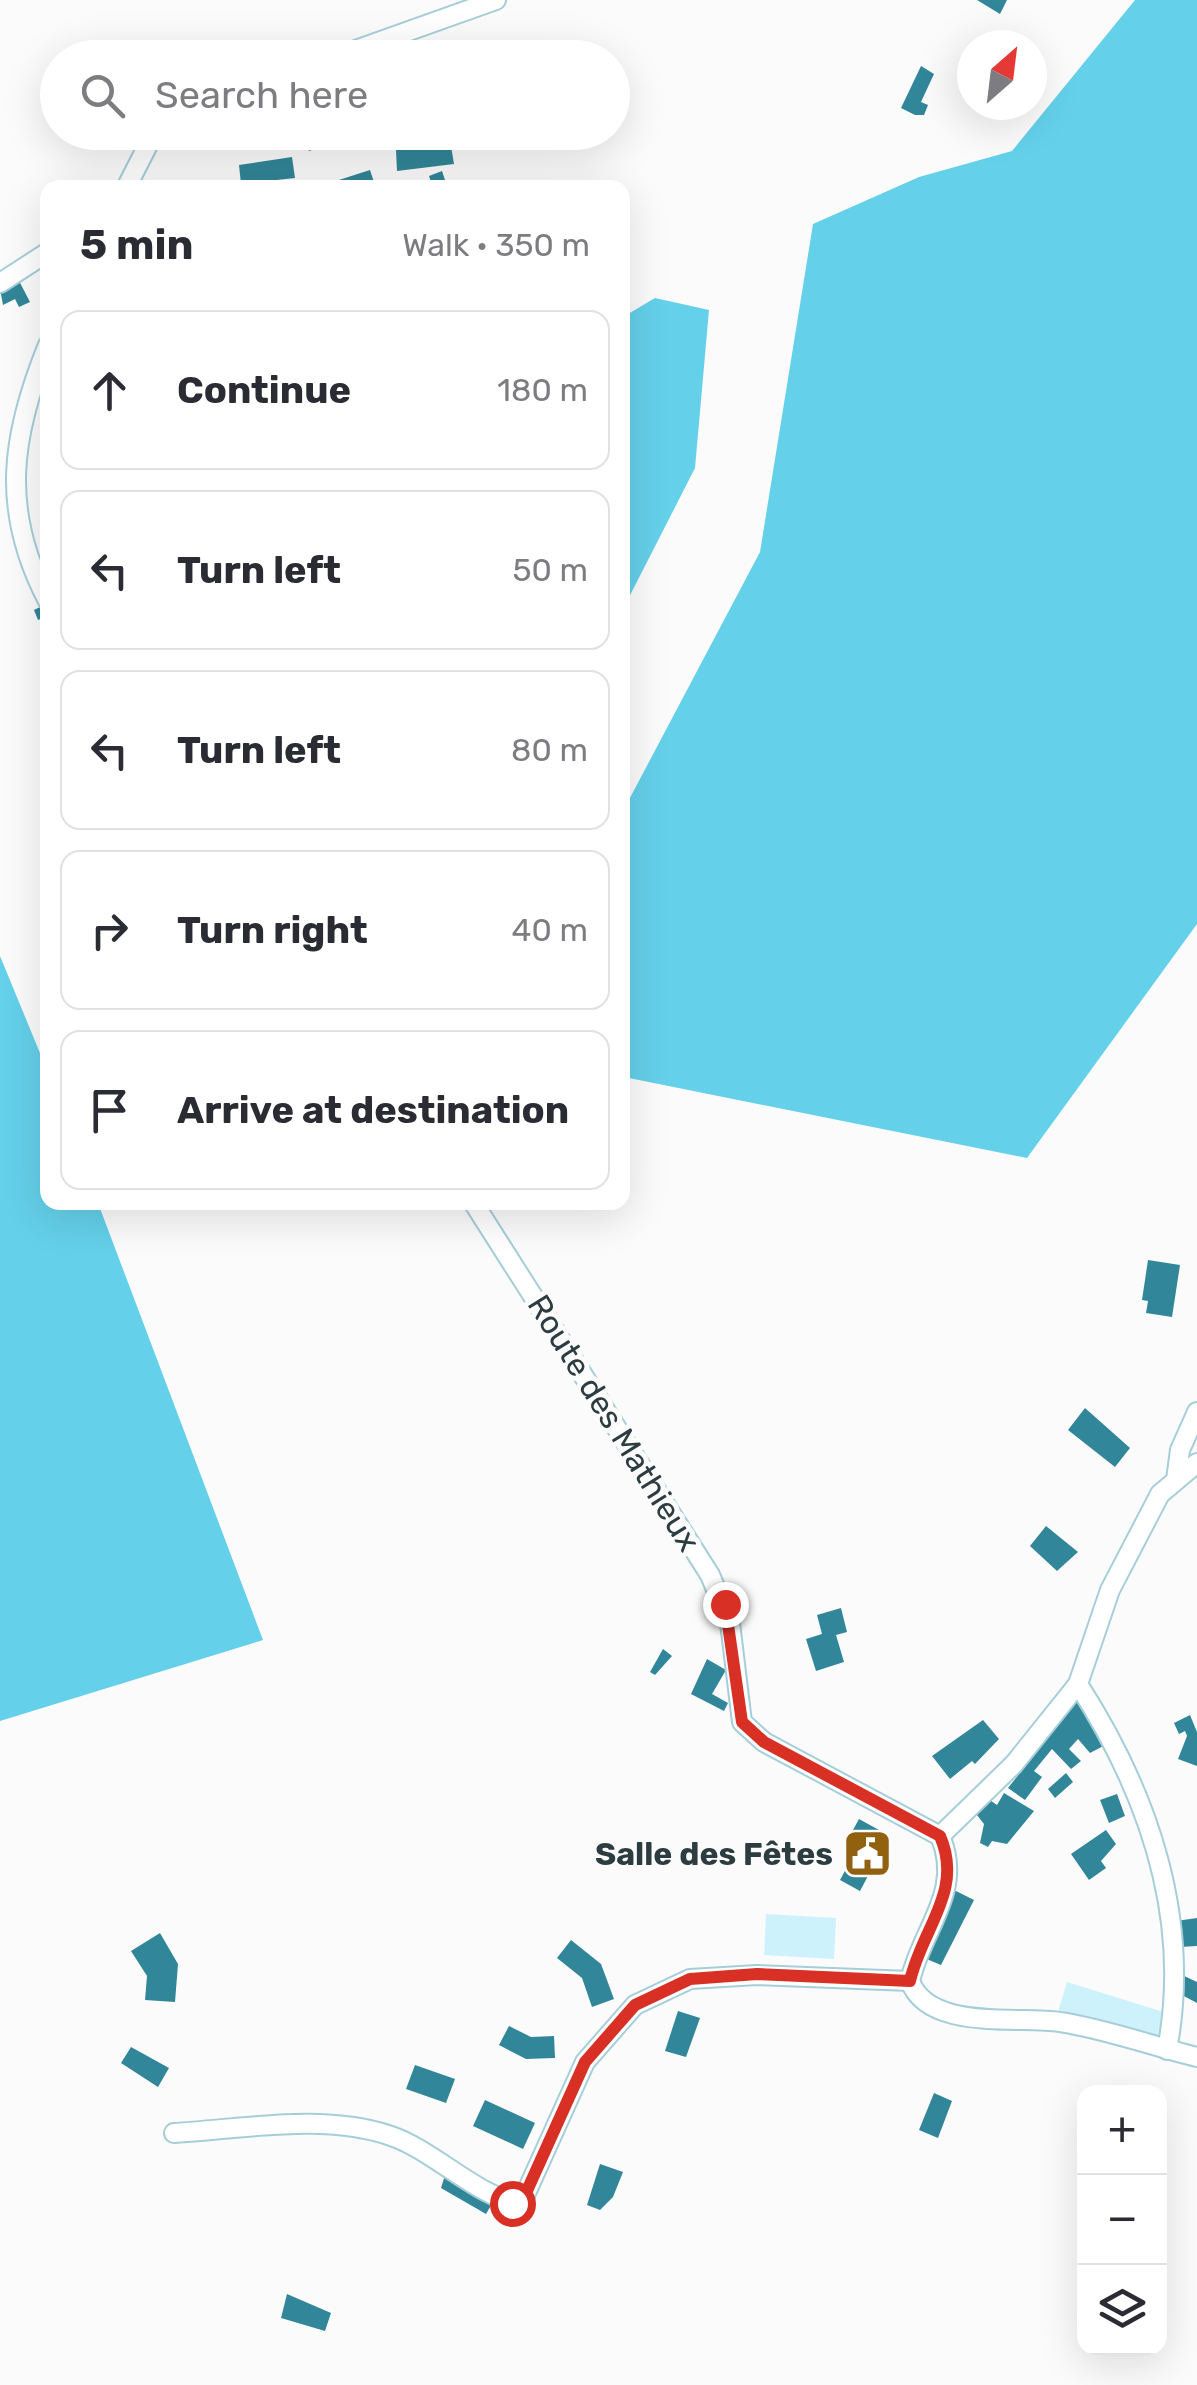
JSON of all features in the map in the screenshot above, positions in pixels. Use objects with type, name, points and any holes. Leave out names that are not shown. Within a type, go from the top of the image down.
[{"type":"street","points":[[384,40],[496,0]]},
{"type":"street","points":[[130,180],[145,150]]},
{"type":"street","points":[[0,282],[40,257]]},
{"type":"street","points":[[40,365],[16,448],[16,514],[28,564],[40,586]]},
{"type":"street","name":"Route des Mathieux","points":[[478,1210],[710,1575],[730,1623],[742,1722],[781,1752],[940,1836]]},
{"type":"street","points":[[1176,1480],[1180,1450],[1197,1412]]},
{"type":"street","points":[[1197,1463],[1160,1494],[1110,1590],[1078,1684],[1014,1764],[940,1836],[951,1861],[946,1890],[910,1981],[914,1994],[931,2006],[970,2018],[1060,2022],[1197,2057]]},
{"type":"street","points":[[1078,1684],[1104,1724],[1146,1813],[1167,1888],[1174,1961],[1167,2050]]},
{"type":"street","points":[[174,2132],[322,2125],[357,2128],[392,2136],[521,2204],[585,2062],[635,2005],[690,1979],[757,1974],[910,1981]]},
{"type":"shaded area","points":[[1135,0],[1197,0],[1197,924],[1027,1158],[630,1078],[630,798],[760,552],[813,224],[919,177],[1012,151],[1037,120],[1047,120],[1047,108]]},
{"type":"shaded area","points":[[655,298],[709,310],[695,468],[630,595],[630,313]]},
{"type":"shaded area","points":[[0,956],[40,1053],[40,1210],[101,1210],[263,1640],[0,1721]]},
{"type":"shaded area","points":[[766,1914],[836,1918],[834,1959],[764,1955]]},
{"type":"shaded area","points":[[1067,1982],[1170,2014],[1163,2040],[1058,2012]]},
{"type":"building","points":[[977,0],[1007,0],[1000,14]]},
{"type":"building","points":[[921,66],[934,74],[921,102],[928,105],[924,115],[915,115],[901,108]]},
{"type":"building","points":[[396,150],[452,150],[454,164],[397,171]]},
{"type":"building","points":[[292,157],[295,178],[241,180],[239,165]]},
{"type":"building","points":[[370,170],[373,180],[339,180]]},
{"type":"building","points":[[442,171],[445,180],[430,180],[429,176]]},
{"type":"building","points":[[17,277],[30,302],[19,307],[15,299],[3,305],[0,289]]},
{"type":"building","points":[[1148,1260],[1180,1265],[1172,1317],[1146,1313],[1148,1301],[1142,1300]]},
{"type":"building","points":[[1085,1408],[1130,1448],[1115,1467],[1068,1430]]},
{"type":"building","points":[[1046,1526],[1078,1552],[1057,1571],[1030,1546]]},
{"type":"building","points":[[841,1608],[847,1632],[836,1635],[844,1662],[816,1671],[806,1639],[822,1634],[817,1615]]},
{"type":"building","points":[[663,1649],[672,1656],[655,1675],[650,1672]]},
{"type":"building","points":[[707,1659],[726,1670],[712,1694],[728,1703],[724,1711],[691,1694]]},
{"type":"building","points":[[1078,1700],[1109,1743],[1090,1753],[1078,1739],[1069,1749],[1081,1761],[1071,1769],[1052,1749],[1034,1771],[1042,1777],[1025,1800],[1008,1788]]},
{"type":"building","points":[[1190,1715],[1197,1732],[1197,1766],[1178,1759],[1187,1736],[1185,1731],[1179,1734],[1174,1723]]},
{"type":"building","points":[[983,1720],[999,1739],[975,1764],[972,1761],[950,1779],[932,1756]]},
{"type":"building","points":[[1066,1773],[1073,1782],[1055,1798],[1048,1789]]},
{"type":"building","points":[[1004,1793],[1034,1811],[1007,1844],[992,1841],[988,1847],[980,1843],[984,1824],[977,1815],[987,1798],[997,1805]]},
{"type":"building","points":[[1117,1794],[1125,1816],[1109,1823],[1100,1800]]},
{"type":"building","name":"Salle des Fêtes","points":[[859,1819],[890,1836],[882,1850],[888,1853],[882,1865],[876,1861],[860,1891],[840,1880],[852,1858],[847,1855],[853,1844],[847,1841]]},
{"type":"building","points":[[1106,1830],[1116,1844],[1101,1861],[1106,1868],[1089,1880],[1071,1854]]},
{"type":"building","points":[[954,1890],[974,1900],[941,1965],[924,1958]]},
{"type":"building","points":[[1197,1918],[1197,1946],[1180,1947],[1176,1921]]},
{"type":"building","points":[[160,1933],[178,1964],[175,2002],[145,2000],[147,1976],[131,1951]]},
{"type":"building","points":[[571,1940],[601,1964],[614,1999],[592,2007],[582,1978],[557,1958]]},
{"type":"building","points":[[1180,1974],[1197,1982],[1197,2003],[1180,1994]]},
{"type":"building","points":[[678,2011],[700,2018],[686,2057],[665,2051]]},
{"type":"building","points":[[509,2026],[531,2037],[554,2036],[555,2058],[526,2059],[499,2045]]},
{"type":"building","points":[[131,2047],[169,2068],[158,2087],[121,2063]]},
{"type":"building","points":[[415,2065],[455,2079],[446,2103],[406,2089]]},
{"type":"building","points":[[934,2093],[952,2101],[938,2138],[919,2130]]},
{"type":"building","points":[[485,2100],[535,2123],[523,2149],[473,2126]]},
{"type":"building","points":[[600,2164],[623,2172],[613,2197],[600,2210],[587,2205]]},
{"type":"building","points":[[446,2172],[493,2202],[486,2214],[441,2188]]},
{"type":"building","points":[[287,2294],[331,2313],[325,2331],[281,2318]]},
{"type":"place","name":"Salle des Fêtes","points":[[868,1854]]},
{"type":"route","points":[[512,2203],[521,2204],[585,2062],[635,2005],[690,1979],[757,1974],[910,1981],[946,1890],[951,1861],[940,1836],[764,1742],[742,1722],[737,1702],[738,1672],[725,1604]]}]
